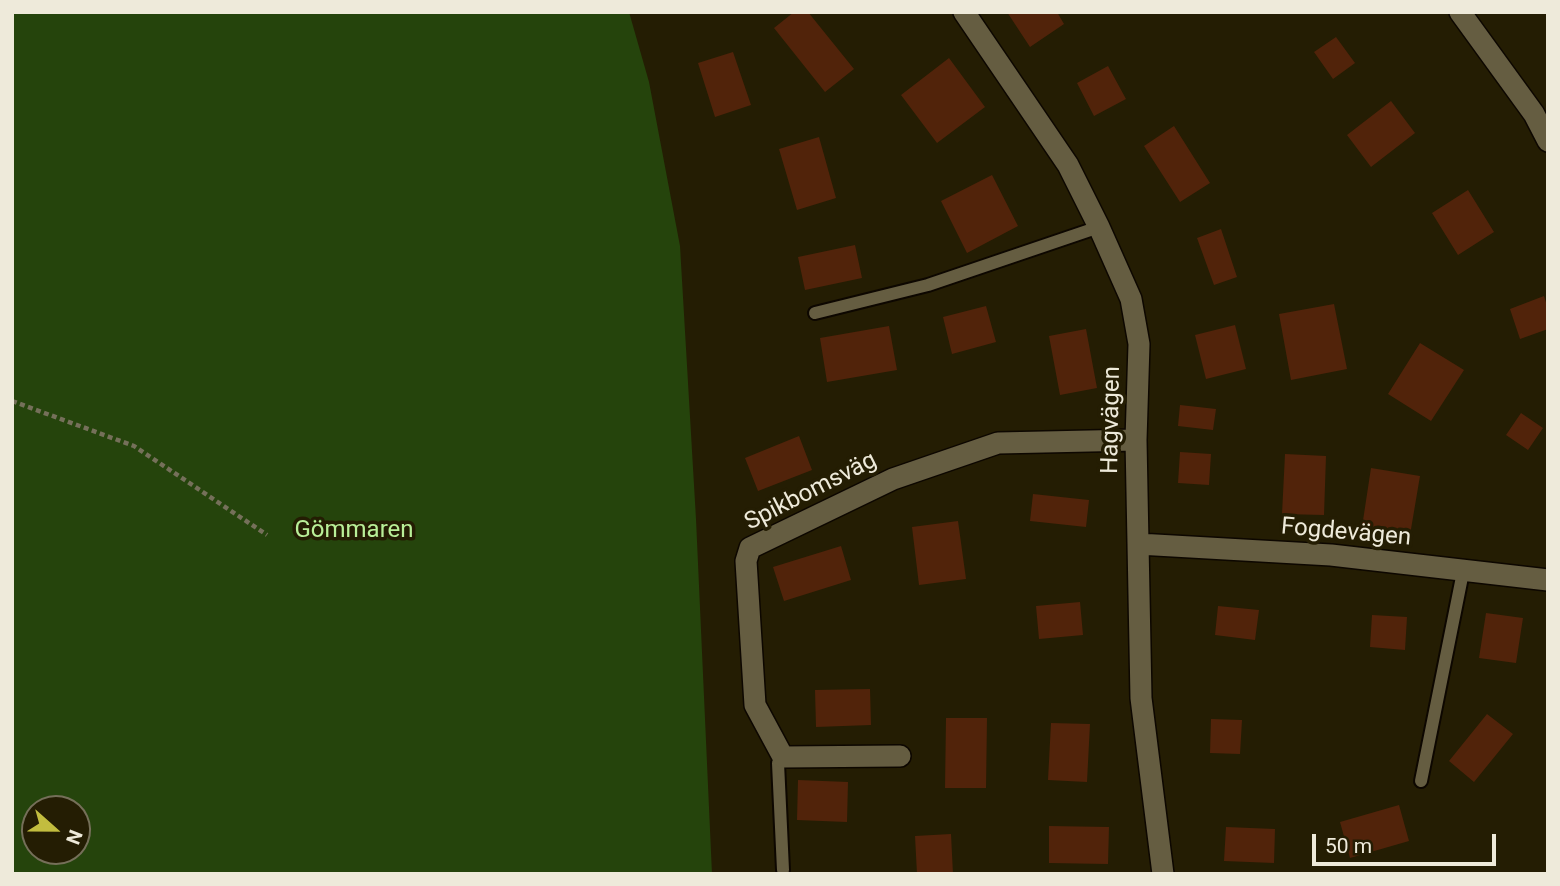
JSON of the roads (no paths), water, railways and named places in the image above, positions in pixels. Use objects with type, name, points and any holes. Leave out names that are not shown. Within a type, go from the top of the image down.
[{"type":"street","name":"Hagvägen","points":[[964,12],[1068,165],[1131,299],[1139,344],[1136,440],[1141,698],[1163,874]]},
{"type":"street","points":[[1460,12],[1534,114],[1547,139]]},
{"type":"street","name":"Spikbomsväg","points":[[783,757],[755,705],[746,561],[750,548],[893,479],[998,443],[1136,440]]},
{"type":"street","name":"Fogdevägen","points":[[1138,544],[1331,555],[1548,580]]},
{"type":"street","points":[[783,757],[900,757]]},
{"type":"lane","points":[[815,313],[928,285],[1099,227]]},
{"type":"lane","points":[[1422,780],[1463,572]]},
{"type":"lane","points":[[783,757],[778,763],[783,870]]},
{"type":"park label","name":"Gömmaren","points":[[354,531]]}]
